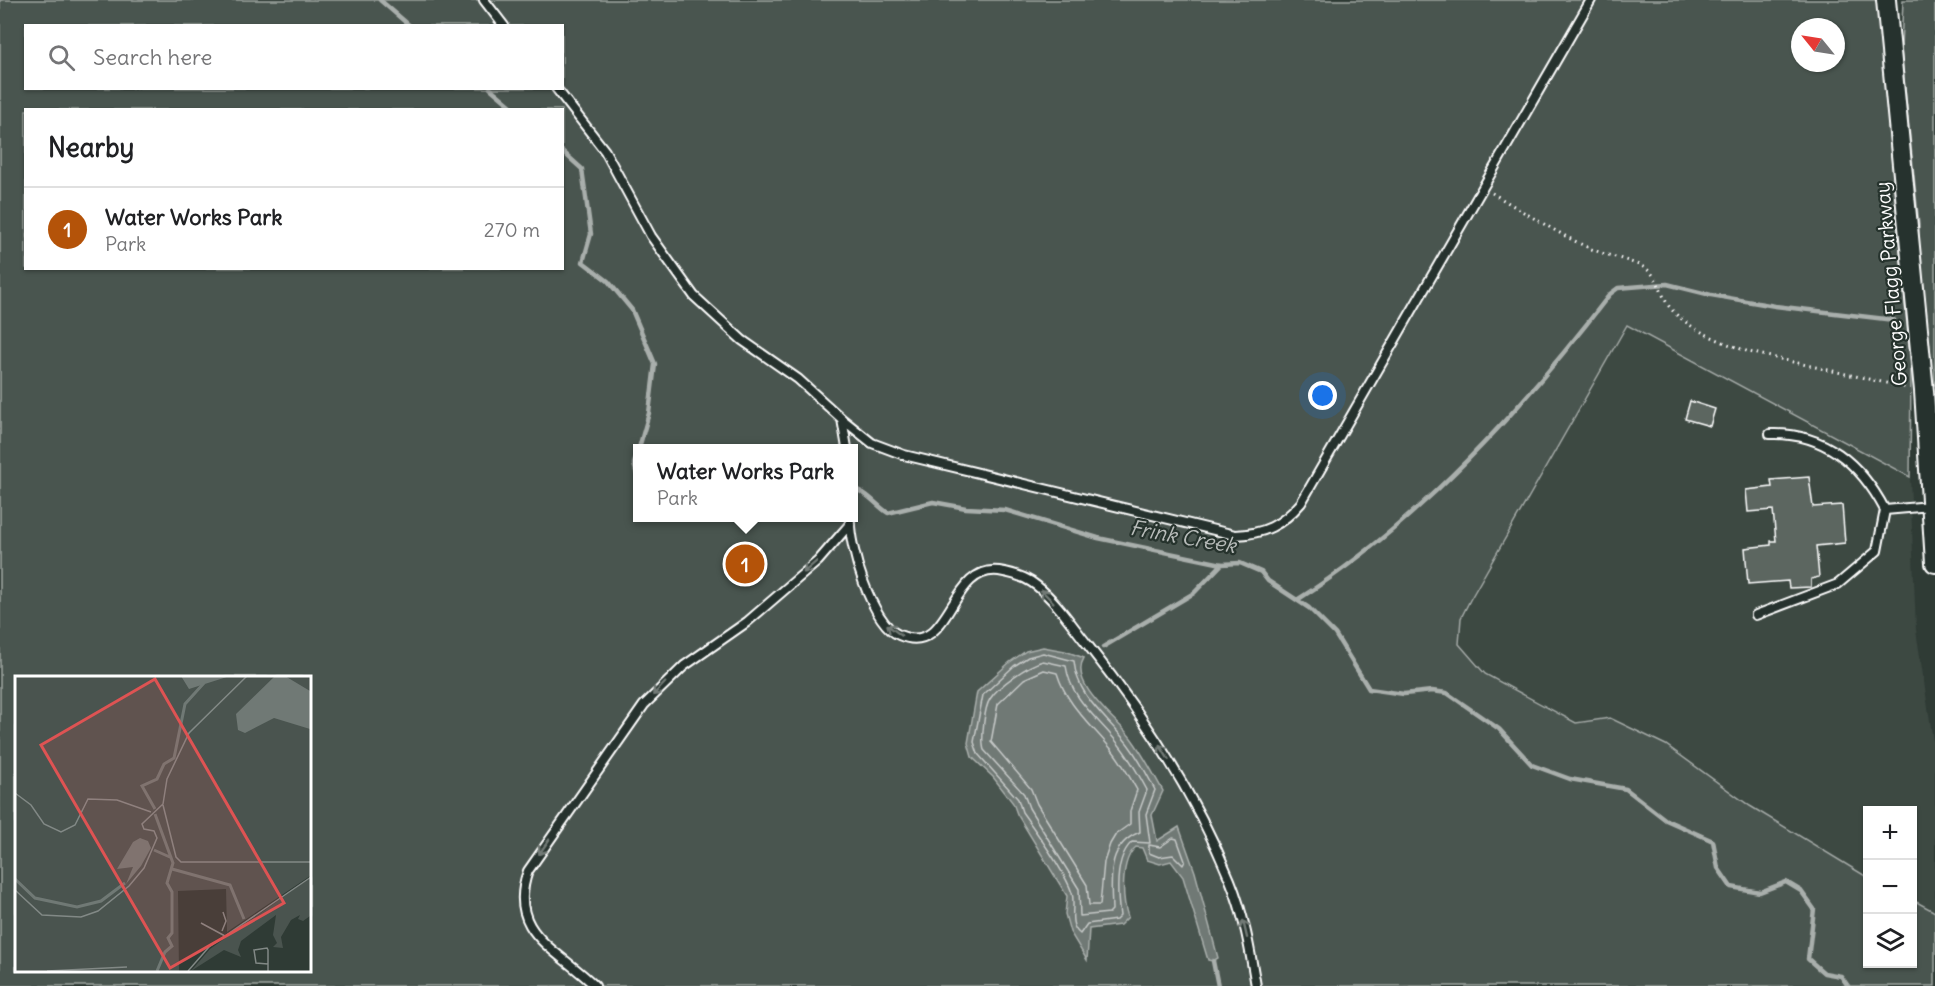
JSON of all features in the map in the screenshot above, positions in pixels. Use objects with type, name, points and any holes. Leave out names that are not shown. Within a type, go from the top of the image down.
[{"type":"street","name":"George Flagg Parkway","points":[[1886,0],[1924,392],[1935,555]]},
{"type":"lane","points":[[484,0],[502,24]]},
{"type":"lane","points":[[558,90],[605,151],[651,236],[694,296],[741,340],[798,379],[872,443],[904,455],[1235,535],[1256,534],[1273,528],[1289,517],[1301,503],[1591,0]]},
{"type":"lane","points":[[842,419],[846,444]]},
{"type":"lane","points":[[1756,615],[1838,584],[1877,551],[1885,510],[1870,482],[1833,448],[1791,433],[1770,434]]},
{"type":"lane","points":[[1885,510],[1930,506]]},
{"type":"lane","points":[[595,986],[548,947],[533,932],[524,917],[522,887],[528,871],[644,705],[684,666],[747,622],[809,568],[849,522]]},
{"type":"lane","points":[[850,522],[868,594],[888,628],[896,634],[916,638],[930,633],[947,616],[965,583],[981,572],[998,571],[1021,577],[1035,584],[1053,601],[1151,730],[1185,784],[1230,881],[1245,928],[1256,986]]},
{"type":"path","points":[[1483,187],[1578,242],[1644,268],[1658,280],[1671,309],[1683,320],[1725,343],[1749,352],[1924,392]]},
{"type":"shaded area","points":[[0,0],[1877,0],[1911,369],[1910,477],[1627,325],[1470,600],[1461,618],[1459,644],[1485,674],[1576,723],[1610,718],[1666,745],[1750,806],[1863,875],[1863,968],[1917,968],[1917,902],[1935,912],[1935,986],[0,986]]},
{"type":"shaded area","points":[[1903,0],[1935,0],[1935,385],[1929,382],[1917,266],[1919,225],[1901,49]]},
{"type":"shaded area","points":[[1627,325],[1910,477],[1916,630],[1935,753],[1935,912],[1917,902],[1917,806],[1863,806],[1863,875],[1441,651]]},
{"type":"water","points":[[1043,647],[1065,651],[1084,658],[1081,668],[1088,690],[1131,738],[1163,791],[1152,815],[1157,841],[1179,827],[1195,872],[1218,958],[1213,961],[1208,960],[1183,877],[1171,861],[1160,864],[1147,860],[1142,848],[1136,847],[1127,861],[1125,870],[1124,900],[1128,917],[1120,925],[1089,929],[1087,960],[1070,932],[1065,914],[1067,896],[1017,814],[1013,803],[993,777],[972,757],[968,743],[977,692],[1010,662],[1026,651]]},
{"type":"building","points":[[1690,401],[1715,409],[1710,426],[1685,419]]},
{"type":"building","points":[[1809,477],[1813,507],[1842,505],[1845,543],[1816,546],[1819,577],[1811,579],[1811,587],[1789,588],[1788,581],[1748,584],[1745,548],[1771,545],[1771,541],[1776,541],[1773,510],[1748,512],[1746,490],[1772,487],[1771,480]]},
{"type":"waterway","name":"Frink Creek","points":[[380,0],[408,24]]},
{"type":"waterway","name":"Frink Creek","points":[[492,90],[514,108]]},
{"type":"waterway","name":"Frink Creek","points":[[564,153],[582,169],[591,234],[583,262],[608,281],[632,310],[655,364],[649,413],[640,444]]},
{"type":"waterway","points":[[1297,600],[1385,536],[1467,461],[1542,379],[1610,294],[1618,288],[1667,284],[1711,295],[1775,306],[1894,320]]},
{"type":"waterway","name":"Frink Creek","points":[[858,490],[888,513],[933,502],[966,508],[1005,510],[1098,538],[1222,564],[1240,563],[1261,572],[1268,581],[1309,608],[1335,634],[1369,689],[1404,694],[1432,691],[1447,693],[1499,729],[1532,765],[1570,779],[1626,789],[1666,820],[1713,841],[1718,868],[1731,887],[1760,892],[1786,882],[1801,891],[1814,909],[1808,959],[1824,973],[1841,976],[1848,986]]},
{"type":"waterway","points":[[1103,647],[1194,593],[1222,564]]},
{"type":"waterway","points":[[1213,961],[1218,986]]},
{"type":"place","name":"Water Works Park","points":[[745,564]]}]
